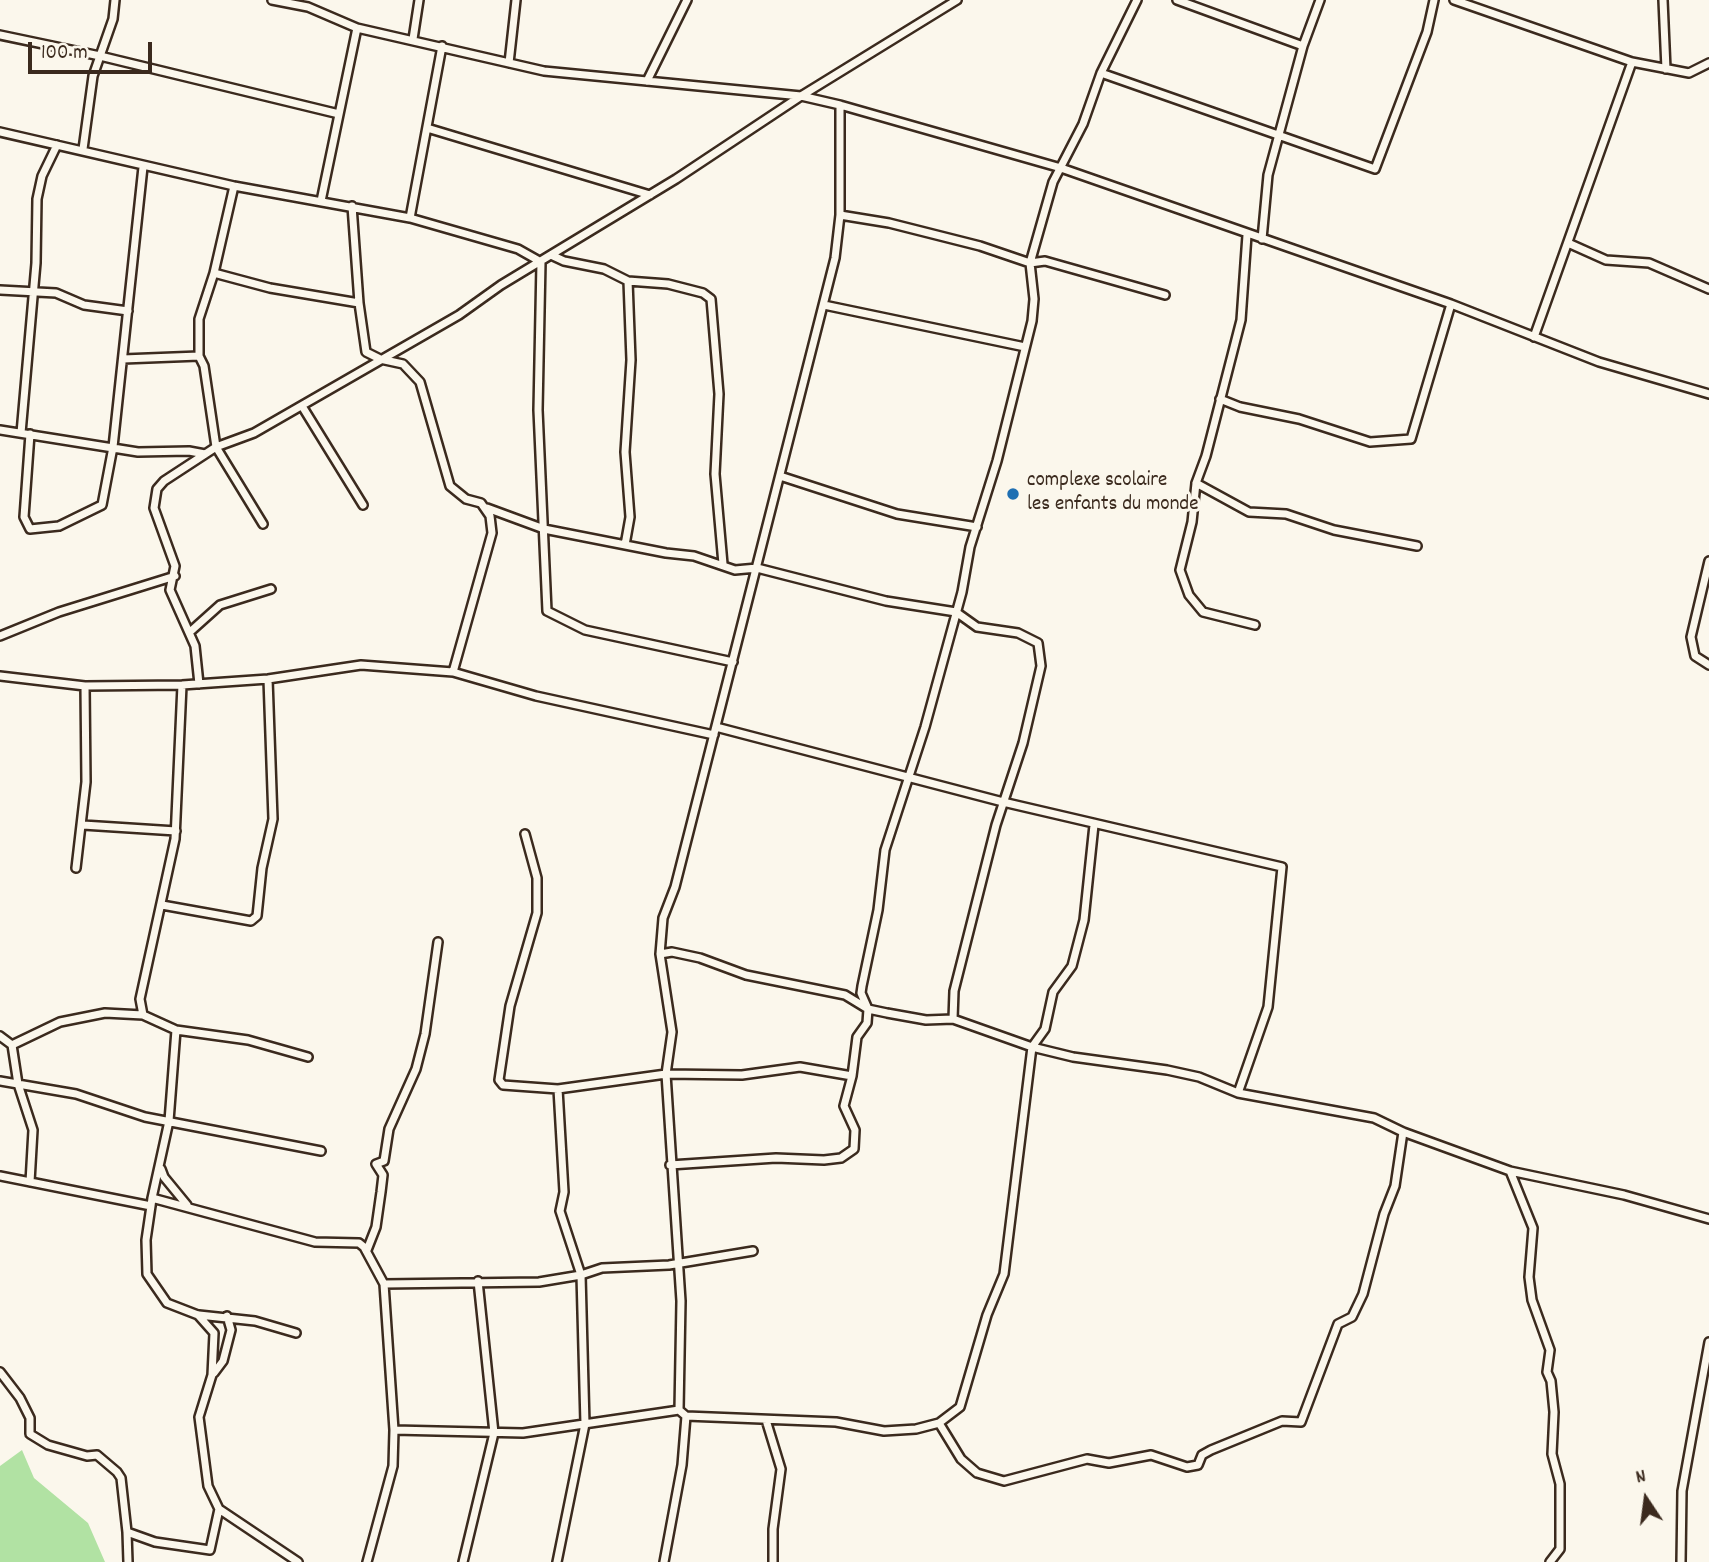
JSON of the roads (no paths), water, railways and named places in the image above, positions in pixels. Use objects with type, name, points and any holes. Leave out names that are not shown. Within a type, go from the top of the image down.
[{"type":"street","points":[[83,149],[93,76],[113,19],[115,0]]},
{"type":"street","points":[[272,0],[308,3],[357,28],[544,71],[801,96],[840,105],[1061,168],[1451,304],[1599,362],[1709,394]]},
{"type":"street","points":[[412,39],[419,0]]},
{"type":"street","points":[[509,63],[516,0]]},
{"type":"street","points":[[647,81],[687,0]]},
{"type":"street","points":[[199,684],[191,631],[170,590],[175,566],[154,508],[154,497],[164,481],[216,447],[254,433],[459,315],[801,96],[957,0]]},
{"type":"street","points":[[670,1165],[776,1158],[824,1160],[847,1156],[854,1149],[856,1130],[844,1106],[858,1037],[867,1023],[868,1009],[861,993],[878,910],[885,850],[907,775],[925,727],[997,461],[1025,347],[1034,299],[1030,262],[1047,201],[1083,124],[1101,73],[1137,0]]},
{"type":"street","points":[[1177,0],[1303,46]]},
{"type":"street","points":[[1262,239],[1268,175],[1303,46],[1320,0]]},
{"type":"street","points":[[1101,73],[1375,169],[1426,32],[1434,0]]},
{"type":"street","points":[[1454,0],[1632,62],[1689,73],[1709,63]]},
{"type":"street","points":[[1663,0],[1666,69]]},
{"type":"street","points":[[321,201],[357,28]]},
{"type":"street","points":[[0,35],[100,56],[339,114]]},
{"type":"street","points":[[411,218],[442,46]]},
{"type":"street","points":[[1534,337],[1632,62]]},
{"type":"street","points":[[664,1562],[682,1465],[682,1413],[681,1301],[666,1073],[672,1032],[660,954],[663,918],[675,887],[824,305],[840,215],[840,105]]},
{"type":"street","points":[[427,128],[650,195]]},
{"type":"street","points":[[0,132],[83,149],[143,167],[411,218],[518,249],[541,262]]},
{"type":"street","points":[[21,433],[39,187],[57,145]]},
{"type":"street","points":[[30,434],[24,517],[30,529],[38,531],[58,526],[102,505],[113,447],[143,167]]},
{"type":"street","points":[[234,186],[214,273],[200,319],[199,356],[204,366],[216,447],[263,524]]},
{"type":"street","points":[[352,206],[363,345],[366,352],[380,359],[403,364],[420,382],[450,485],[466,499],[544,529],[694,556],[736,570],[757,568],[886,601],[957,612],[977,627],[1025,636],[1041,649],[1041,666],[1023,743],[1003,802],[954,991],[954,1019]]},
{"type":"street","points":[[840,215],[889,223],[1030,262],[1045,261],[1165,296]]},
{"type":"street","points":[[1247,234],[1241,320],[1206,456],[1196,483],[1192,522],[1180,560],[1180,570],[1189,595],[1203,612],[1255,625]]},
{"type":"street","points":[[1568,243],[1606,260],[1649,263],[1709,289]]},
{"type":"street","points":[[551,255],[604,269],[628,281],[686,288],[709,296],[714,305],[719,394],[715,474],[723,564]]},
{"type":"street","points":[[541,262],[538,410],[546,607],[551,615],[585,630],[733,662]]},
{"type":"street","points":[[214,273],[270,288],[359,303]]},
{"type":"street","points":[[625,545],[629,517],[625,452],[631,360],[628,281]]},
{"type":"street","points":[[0,290],[32,294],[56,293],[84,304],[128,310]]},
{"type":"street","points":[[1220,399],[1240,407],[1299,419],[1370,443],[1411,439],[1451,304]]},
{"type":"street","points":[[824,305],[1025,347]]},
{"type":"street","points":[[123,359],[199,356]]},
{"type":"street","points":[[302,406],[363,505]]},
{"type":"street","points":[[0,430],[138,452],[189,451],[205,454]]},
{"type":"street","points":[[780,476],[897,514],[977,527]]},
{"type":"street","points":[[1196,483],[1249,512],[1286,514],[1334,530],[1418,546]]},
{"type":"street","points":[[453,672],[492,533],[487,508]]},
{"type":"street","points":[[1709,561],[1691,637],[1695,656],[1709,665]]},
{"type":"street","points":[[0,636],[59,612],[175,576]]},
{"type":"street","points":[[191,631],[220,605],[271,589]]},
{"type":"street","points":[[0,676],[85,686],[182,685],[268,679],[361,665],[453,672],[536,696],[715,731],[907,775],[1094,825],[1282,867],[1268,1007],[1238,1093]]},
{"type":"street","points":[[162,905],[251,921],[257,916],[262,868],[273,819],[268,763],[271,739],[268,679]]},
{"type":"street","points":[[143,1015],[140,999],[176,831],[182,685]]},
{"type":"street","points":[[76,868],[83,825],[85,686]]},
{"type":"street","points":[[83,825],[176,831]]},
{"type":"street","points":[[394,1430],[523,1433],[682,1413],[836,1422],[884,1431],[939,1423],[960,1407],[987,1315],[1004,1274],[1032,1047],[1045,1029],[1053,992],[1072,966],[1084,920],[1094,825]]},
{"type":"street","points":[[525,834],[535,869],[537,914],[510,1006],[499,1080],[503,1085],[558,1088],[666,1073],[742,1075],[800,1067],[852,1076]]},
{"type":"street","points":[[367,1250],[376,1227],[382,1192],[383,1175],[376,1164],[384,1161],[389,1129],[416,1069],[425,1034],[438,942]]},
{"type":"street","points":[[660,954],[672,952],[700,958],[746,975],[845,995],[868,1009],[926,1020],[954,1019],[1032,1047],[1073,1058],[1199,1077],[1238,1093],[1374,1118],[1403,1132],[1510,1171],[1624,1195],[1709,1219]]},
{"type":"street","points":[[12,1045],[60,1022],[105,1013],[143,1015],[176,1030],[248,1040],[308,1057]]},
{"type":"street","points":[[176,1030],[169,1121],[146,1240],[147,1274],[167,1303],[198,1315],[227,1316],[296,1333]]},
{"type":"street","points":[[0,1036],[12,1045],[18,1084],[33,1130],[30,1182]]},
{"type":"street","points":[[0,1082],[76,1094],[145,1117],[321,1151]]},
{"type":"street","points":[[557,1562],[585,1424],[581,1275],[560,1210],[564,1192],[558,1088]]},
{"type":"street","points":[[939,1423],[961,1459],[977,1473],[1004,1480],[1087,1459],[1109,1463],[1151,1455],[1187,1467],[1198,1465],[1202,1455],[1211,1450],[1282,1421],[1301,1422],[1338,1324],[1352,1317],[1363,1294],[1384,1214],[1395,1186],[1403,1132]]},
{"type":"street","points":[[161,1169],[164,1177],[187,1205]]},
{"type":"street","points":[[1510,1171],[1533,1228],[1529,1277],[1532,1300],[1550,1350],[1547,1372],[1551,1381],[1554,1412],[1552,1454],[1560,1484],[1560,1549],[1550,1562]]},
{"type":"street","points":[[0,1176],[152,1202],[187,1205],[315,1242],[359,1243],[367,1250],[384,1284],[394,1430],[393,1466],[366,1562]]},
{"type":"street","points":[[384,1284],[539,1282],[581,1275],[602,1268],[677,1264],[752,1251]]},
{"type":"street","points":[[463,1562],[494,1433],[478,1281]]},
{"type":"street","points":[[198,1315],[214,1333],[212,1375],[199,1417],[208,1486],[219,1509],[298,1562]]},
{"type":"street","points":[[212,1375],[223,1361],[232,1330],[227,1316]]},
{"type":"street","points":[[1681,1562],[1682,1491],[1709,1342]]},
{"type":"street","points":[[0,1372],[20,1398],[30,1418],[30,1434],[48,1446],[97,1455],[117,1472],[121,1478],[128,1562]]},
{"type":"street","points":[[766,1419],[781,1469],[773,1529],[773,1562]]},
{"type":"street","points":[[211,1562],[210,1550],[219,1509]]},
{"type":"street","points":[[127,1532],[155,1542],[210,1550]]},
{"type":"place","name":"complexe scolaire les enfants du monde","points":[[1013,494]]}]
